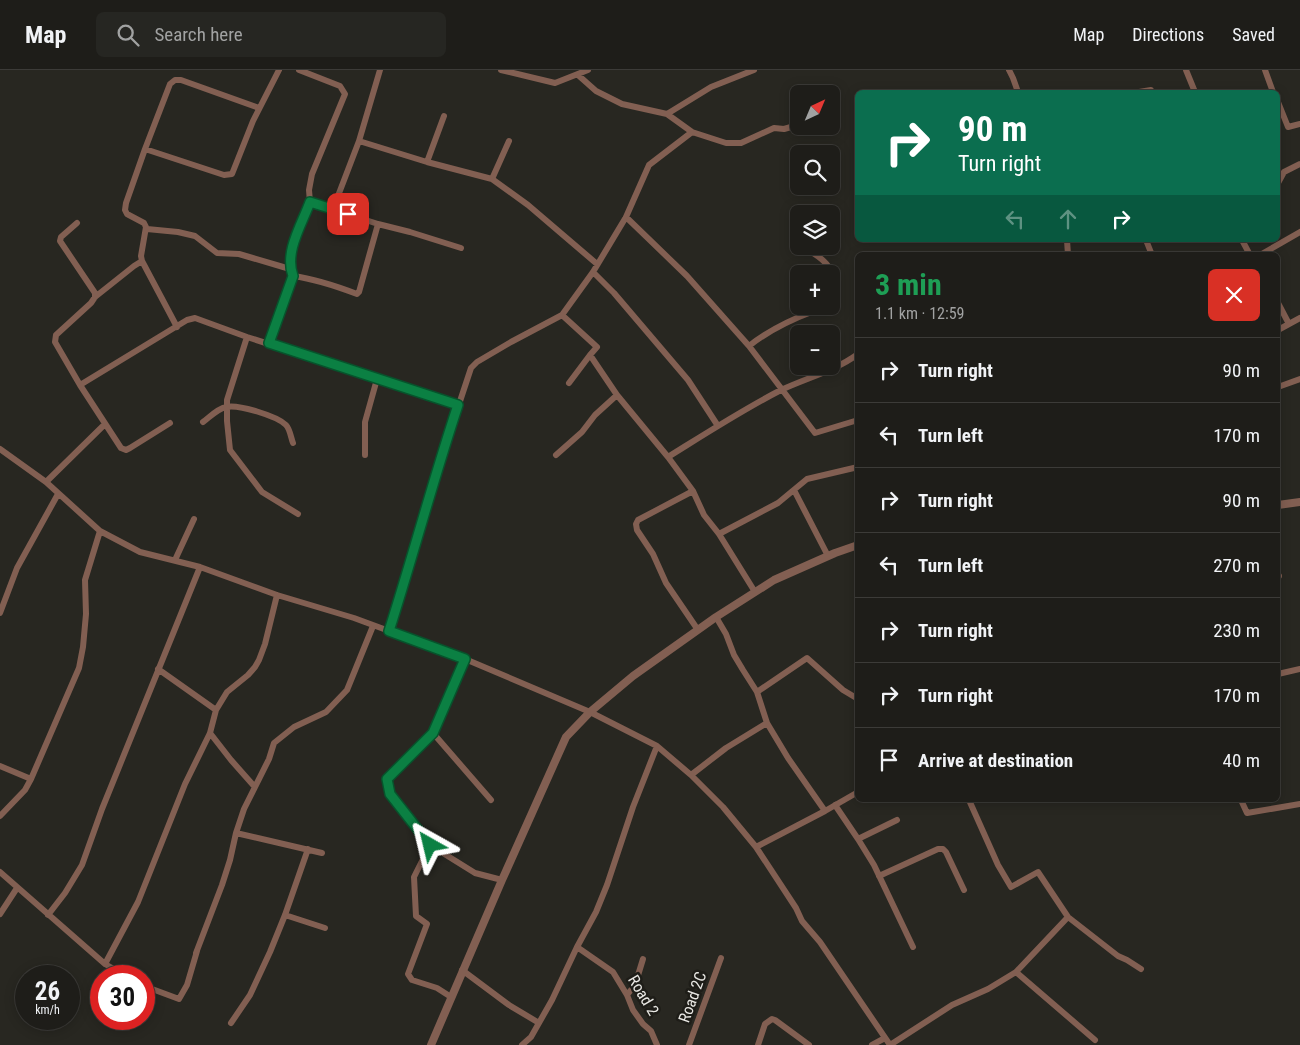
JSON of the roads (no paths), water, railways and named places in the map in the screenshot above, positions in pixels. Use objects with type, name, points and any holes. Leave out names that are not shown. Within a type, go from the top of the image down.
[{"type":"street","points":[[144,149],[229,175],[232,174],[259,108],[279,70]]},
{"type":"street","points":[[269,343],[292,272],[292,249],[310,202],[309,190],[312,174],[345,94],[340,86],[299,70]]},
{"type":"street","points":[[332,209],[359,141],[380,70]]},
{"type":"street","points":[[501,70],[555,83],[588,70]]},
{"type":"street","points":[[667,114],[711,87],[754,70]]},
{"type":"street","points":[[1009,70],[1017,90]]},
{"type":"street","points":[[1186,70],[1193,90]]},
{"type":"street","points":[[1265,70],[1273,90]]},
{"type":"street","points":[[578,75],[596,91],[622,104],[649,112],[667,114],[692,132],[726,143],[741,143],[774,128],[784,129],[790,127]]},
{"type":"street","points":[[177,327],[142,262],[141,256],[147,229],[144,223],[127,214],[125,210],[144,149],[170,84],[175,80],[181,80],[259,108]]},
{"type":"street","points":[[1280,107],[1288,127],[1300,124]]},
{"type":"street","points":[[427,162],[444,116]]},
{"type":"street","points":[[389,631],[411,562],[428,498],[471,368],[477,362],[562,316],[594,272],[626,217],[649,165],[692,132]]},
{"type":"street","points":[[359,141],[427,162],[492,179],[528,205],[597,264]]},
{"type":"street","points":[[492,179],[509,141]]},
{"type":"street","points":[[1280,179],[1284,172],[1300,164]]},
{"type":"street","points":[[310,202],[461,248]]},
{"type":"street","points":[[626,217],[687,276],[749,346],[816,433],[855,421]]},
{"type":"street","points":[[77,223],[61,237],[60,241],[95,293],[95,297]]},
{"type":"street","points":[[147,229],[178,232],[195,236],[217,253],[239,254],[357,294],[378,224]]},
{"type":"street","points":[[1265,252],[1300,232]]},
{"type":"street","points":[[816,255],[825,260],[828,265]]},
{"type":"street","points":[[142,262],[134,266],[95,297],[91,303],[63,328],[55,338],[56,346],[121,448],[126,450],[170,423]]},
{"type":"street","points":[[594,272],[688,380],[718,426]]},
{"type":"street","points":[[1280,307],[1289,324]]},
{"type":"street","points":[[749,346],[772,330],[805,315]]},
{"type":"street","points":[[562,316],[597,347],[568,383]]},
{"type":"street","points":[[80,386],[186,320],[195,318],[247,337],[458,405]]},
{"type":"street","points":[[1280,329],[1300,318]]},
{"type":"street","points":[[247,337],[227,400],[230,450],[262,492],[298,514]]},
{"type":"street","points":[[590,355],[617,394],[693,491],[704,515],[719,534],[755,592]]},
{"type":"street","points":[[668,457],[782,390],[827,371],[855,356]]},
{"type":"street","points":[[365,455],[365,422],[377,378]]},
{"type":"street","points":[[1280,386],[1300,379]]},
{"type":"street","points":[[556,455],[582,432],[595,415],[617,394]]},
{"type":"street","points":[[203,422],[217,410],[227,406],[252,410],[281,421],[287,426],[293,443]]},
{"type":"street","points":[[46,482],[105,424]]},
{"type":"street","points":[[0,449],[46,482],[100,531],[140,552],[200,567],[277,595],[389,631],[465,659],[590,712],[657,746],[691,775],[723,808],[756,847],[796,908],[802,921],[820,942],[890,1045],[952,1005],[988,989],[1016,972],[1068,917]]},
{"type":"street","points":[[719,534],[778,503],[807,479],[855,468]]},
{"type":"street","points":[[794,490],[828,556]]},
{"type":"street","points":[[693,491],[638,520],[636,524],[637,530],[652,554],[663,577],[698,630]]},
{"type":"street","points":[[0,614],[16,568],[58,494]]},
{"type":"street","points":[[1280,505],[1300,502],[1300,506]]},
{"type":"street","points":[[174,560],[194,519]]},
{"type":"street","points":[[0,816],[25,790],[32,779],[79,668],[86,614],[85,580],[100,531]]},
{"type":"street","points":[[430,1045],[566,737],[590,712],[633,676],[716,617],[774,580],[855,546]]},
{"type":"street","points":[[48,915],[82,865],[102,809],[200,567]]},
{"type":"street","points":[[0,872],[105,964],[138,902],[173,812],[210,732],[216,710],[228,692],[255,668],[265,644],[277,595]]},
{"type":"street","points":[[716,617],[726,634],[734,655],[757,692],[767,723],[788,758],[825,811]]},
{"type":"street","points":[[196,953],[223,882],[236,833],[254,786],[269,758],[274,743],[294,727],[326,712],[347,690],[374,626]]},
{"type":"street","points":[[757,692],[807,658],[843,690],[855,697]]},
{"type":"street","points":[[465,659],[433,733],[387,779],[390,794],[430,845],[475,873],[502,880]]},
{"type":"street","points":[[158,669],[216,710]]},
{"type":"street","points":[[1280,674],[1300,669]]},
{"type":"street","points":[[691,775],[726,748],[767,723]]},
{"type":"street","points":[[210,732],[254,786]]},
{"type":"street","points":[[433,733],[491,800]]},
{"type":"street","points":[[522,1045],[531,1037],[552,1000],[576,947],[596,912],[657,746]]},
{"type":"street","points":[[0,766],[32,779]]},
{"type":"street","points":[[756,847],[855,794]]},
{"type":"street","points":[[969,802],[1010,887],[1038,872],[1068,917],[1118,956],[1141,969]]},
{"type":"street","points":[[1242,802],[1247,813],[1300,804]]},
{"type":"street","points":[[835,805],[858,839],[879,876],[913,947]]},
{"type":"street","points":[[858,839],[897,820]]},
{"type":"street","points":[[236,833],[322,853]]},
{"type":"street","points":[[430,845],[414,877],[416,916],[427,924],[408,974],[412,980],[437,988],[451,997]]},
{"type":"street","points":[[231,1023],[250,996],[285,915],[308,849]]},
{"type":"street","points":[[879,876],[938,849],[943,849],[964,890]]},
{"type":"street","points":[[0,914],[17,888]]},
{"type":"street","points":[[155,990],[179,999],[187,984],[210,913]]},
{"type":"street","points":[[285,915],[325,928]]},
{"type":"street","name":"Road 2","points":[[576,947],[613,972],[627,994],[633,1010],[651,1032],[656,1045]]},
{"type":"street","name":"Road 2C","points":[[689,1045],[720,958]]},
{"type":"street","points":[[627,994],[635,985],[643,959]]},
{"type":"street","points":[[462,970],[509,1005],[539,1022]]},
{"type":"street","points":[[1016,972],[1095,1040]]},
{"type":"street","points":[[758,1045],[765,1024],[772,1019],[808,1045]]},
{"type":"street","points":[[872,1045],[885,1038]]}]
